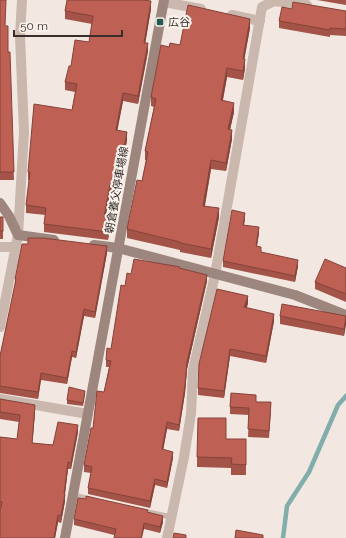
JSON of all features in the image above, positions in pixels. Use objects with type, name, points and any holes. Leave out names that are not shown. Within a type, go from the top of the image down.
[{"type":"street","points":[[0,327],[18,235],[24,132],[20,36],[22,0]]},
{"type":"street","points":[[164,1],[208,11]]},
{"type":"street","name":"朝倉養父停車場線","points":[[87,244],[118,248],[164,1]]},
{"type":"street","points":[[167,538],[191,414],[193,370],[215,275],[262,7],[274,1],[316,7]]},
{"type":"street","points":[[223,14],[260,21]]},
{"type":"street","points":[[0,203],[9,216],[18,235]]},
{"type":"street","points":[[18,235],[64,241]]},
{"type":"street","points":[[0,247],[15,247]]},
{"type":"street","points":[[65,538],[118,248],[215,275],[295,295],[346,315]]},
{"type":"street","points":[[0,399],[88,414]]},
{"type":"lane","points":[[73,495],[96,500]]},
{"type":"lane","points":[[134,509],[172,517]]},
{"type":"building","points":[[0,0],[6,0],[5,26],[8,26],[8,52],[10,52],[14,172],[0,172]]},
{"type":"building","points":[[67,0],[151,1],[144,43],[148,43],[138,96],[123,93],[116,130],[127,132],[117,186],[110,185],[104,217],[110,218],[108,232],[44,224],[46,208],[26,205],[30,172],[28,172],[34,104],[72,110],[77,84],[65,82],[69,66],[71,66],[75,40],[89,42],[93,16],[65,11]]},
{"type":"building","points":[[293,2],[346,11],[346,29],[330,28],[330,30],[279,21],[282,7],[292,9]]},
{"type":"building","points":[[188,5],[250,19],[243,59],[245,59],[243,71],[227,68],[221,100],[234,103],[228,129],[232,130],[226,163],[211,160],[203,206],[219,208],[211,249],[180,243],[127,229],[137,180],[142,181],[148,152],[145,151],[156,99],[151,97],[161,45],[169,47],[170,43],[180,45]]},
{"type":"building","points":[[232,210],[245,213],[243,225],[259,227],[256,246],[261,247],[261,252],[298,260],[295,276],[223,261]]},
{"type":"building","points":[[0,217],[3,217],[3,231],[0,231]]},
{"type":"building","points":[[28,238],[43,238],[107,246],[95,312],[84,309],[76,352],[72,351],[67,378],[41,373],[38,392],[0,386],[0,356],[22,244],[28,244]]},
{"type":"building","points":[[134,259],[180,267],[179,268],[207,275],[187,362],[179,425],[167,422],[162,449],[173,452],[167,482],[155,479],[150,501],[88,488],[92,467],[84,465],[91,428],[93,428],[97,391],[104,392],[111,361],[106,360],[107,348],[111,349],[121,285],[125,286],[127,273],[131,274]]},
{"type":"building","points":[[325,259],[346,268],[346,294],[315,282]]},
{"type":"building","points":[[217,289],[248,296],[244,307],[274,314],[266,356],[230,349],[224,391],[198,388],[199,364]]},
{"type":"building","points":[[282,304],[346,316],[344,329],[280,316]]},
{"type":"building","points":[[69,387],[85,391],[83,403],[67,400]]},
{"type":"building","points":[[231,393],[256,395],[256,402],[271,402],[269,431],[248,429],[249,408],[230,407]]},
{"type":"building","points":[[0,399],[35,405],[32,443],[53,445],[58,422],[78,425],[71,463],[68,462],[61,516],[58,515],[54,538],[0,538],[0,512],[2,502],[0,501],[0,437],[17,439],[20,415],[0,412]]},
{"type":"building","points":[[198,418],[226,418],[226,439],[246,439],[246,465],[231,464],[232,458],[197,457]]},
{"type":"building","points":[[86,496],[148,510],[147,512],[163,516],[160,527],[144,523],[141,538],[114,538],[116,529],[74,519],[78,498],[86,499]]},
{"type":"building","points":[[236,530],[263,535],[263,538],[235,538]]},
{"type":"building","points":[[174,533],[186,535],[186,538],[173,538]]},
{"type":"waterway","points":[[283,538],[287,506],[309,472],[338,405],[346,396]]},
{"type":"place","name":"広谷","points":[[160,22]]}]
